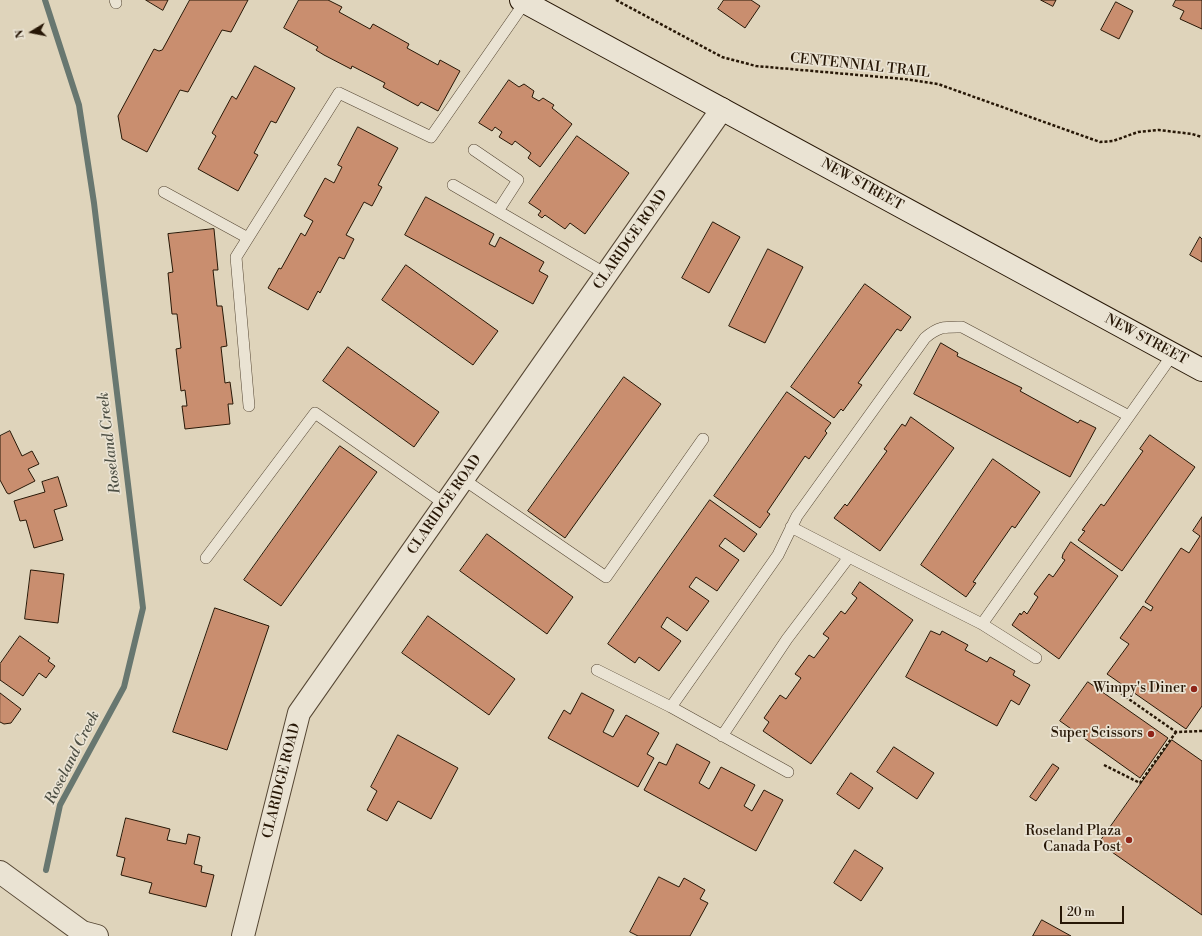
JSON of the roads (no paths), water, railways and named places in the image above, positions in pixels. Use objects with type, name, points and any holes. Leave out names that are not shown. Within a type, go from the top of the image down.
[{"type":"street","name":"NEW STREET","points":[[523,1],[1202,370]]},
{"type":"street","name":"CLARIDGE ROAD","points":[[243,936],[299,714],[722,109]]},
{"type":"street","points":[[0,872],[86,935]]},
{"type":"lane","points":[[249,406],[236,258],[339,93],[431,137],[523,1]]},
{"type":"lane","points":[[474,150],[518,180],[498,211]]},
{"type":"lane","points":[[453,184],[606,274]]},
{"type":"lane","points":[[164,192],[248,238]]},
{"type":"lane","points":[[671,707],[778,555],[796,516],[925,338],[935,330],[948,327],[962,327],[1128,416]]},
{"type":"lane","points":[[982,624],[1173,354]]},
{"type":"lane","points":[[206,558],[315,413],[445,504]]},
{"type":"lane","points":[[463,479],[606,576],[703,439]]},
{"type":"lane","points":[[791,527],[982,624],[1036,658]]},
{"type":"lane","points":[[722,736],[787,639],[849,557]]},
{"type":"lane","points":[[597,670],[671,707],[788,772]]},
{"type":"waterway","name":"Roseland Creek","points":[[45,0],[79,105],[94,203],[143,608],[124,687],[60,805],[46,870]]},
{"type":"place","name":"Wimpy's Diner","points":[[1194,689]]},
{"type":"place","name":"Super Scissors","points":[[1151,734]]},
{"type":"place","name":"Roseland Plaza Canada Post","points":[[1129,840]]}]
